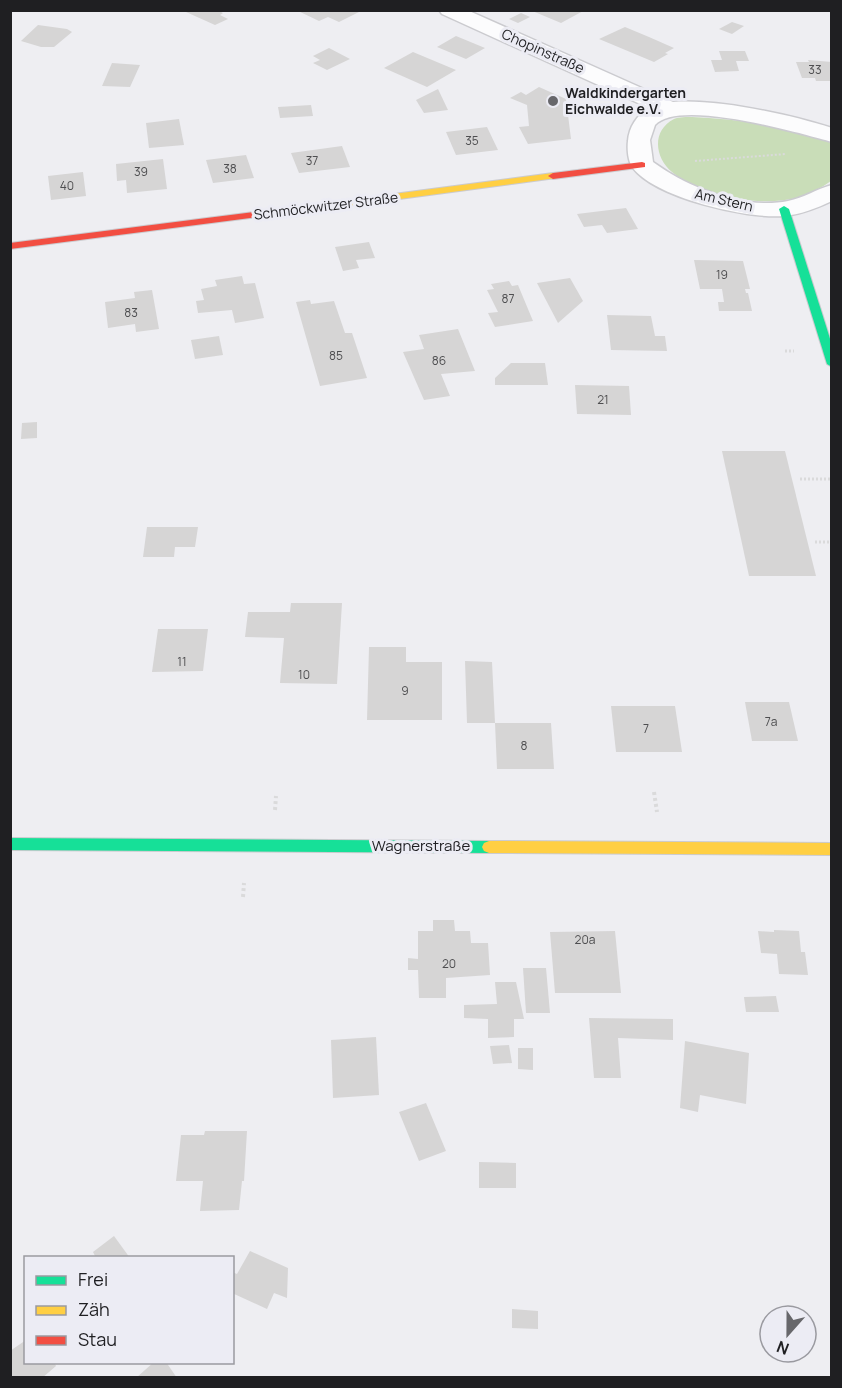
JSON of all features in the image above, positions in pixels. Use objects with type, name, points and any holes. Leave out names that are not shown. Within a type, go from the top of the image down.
[{"type":"street","name":"Chopinstraße","points":[[449,10],[668,108]]},
{"type":"street","points":[[642,165],[639,135],[648,119],[668,108],[711,110],[754,117],[816,128],[831,135]]},
{"type":"street","name":"Am Stern","points":[[642,165],[655,176],[694,194],[730,203],[784,209],[802,205],[831,192]]},
{"type":"street","name":"Schmöckwitzer Straße","points":[[10,246],[642,165]]},
{"type":"street","points":[[784,209],[831,364]]},
{"type":"street","name":"Wagnerstraße","points":[[10,844],[831,849]]},
{"type":"path","points":[[642,165],[796,153]]},
{"type":"path","points":[[800,479],[831,479]]},
{"type":"path","points":[[815,542],[831,542]]},
{"type":"green space","points":[[692,117],[763,124],[831,143],[831,181],[799,197],[768,201],[732,198],[699,188],[684,181],[666,166],[658,145],[662,130],[667,124],[676,118]]},
{"type":"building","points":[[189,10],[217,10],[223,13],[220,15],[228,19],[215,25],[186,12]]},
{"type":"building","points":[[296,10],[363,10],[339,22],[328,17],[319,21]]},
{"type":"building","points":[[530,10],[585,10],[561,23]]},
{"type":"building","points":[[521,13],[530,17],[518,23],[509,19]]},
{"type":"building","points":[[732,22],[744,26],[732,34],[719,29]]},
{"type":"building","points":[[38,25],[67,29],[72,32],[54,47],[41,47],[21,41]]},
{"type":"building","points":[[625,27],[674,48],[654,62],[599,39]]},
{"type":"building","points":[[456,36],[485,48],[466,59],[437,47]]},
{"type":"building","points":[[329,48],[350,59],[327,70],[313,63],[320,60],[313,56]]},
{"type":"building","points":[[719,51],[745,51],[749,61],[736,61],[739,71],[715,72],[711,60],[722,60]]},
{"type":"building","points":[[413,52],[456,70],[427,87],[384,68]]},
{"type":"building","points":[[808,60],[832,62],[832,81],[802,78],[796,62],[809,62]]},
{"type":"building","points":[[112,63],[140,65],[130,87],[102,86]]},
{"type":"building","points":[[539,87],[566,99],[571,139],[528,144],[519,127],[529,126],[527,105],[510,98],[521,92],[526,95]]},
{"type":"building","points":[[438,89],[448,110],[424,113],[416,100]]},
{"type":"building","points":[[311,105],[313,116],[280,118],[278,107]]},
{"type":"building","points":[[179,119],[184,145],[149,148],[146,123]]},
{"type":"building","points":[[487,127],[498,150],[456,155],[446,132]]},
{"type":"building","points":[[342,146],[350,167],[299,173],[291,153]]},
{"type":"building","points":[[246,155],[254,178],[213,183],[206,160]]},
{"type":"building","points":[[163,159],[167,189],[127,193],[126,180],[117,181],[116,164]]},
{"type":"building","points":[[83,172],[86,196],[51,200],[48,176]]},
{"type":"building","points":[[626,208],[638,229],[607,233],[602,225],[584,227],[577,214]]},
{"type":"building","points":[[369,242],[375,258],[356,260],[359,268],[343,271],[335,247]]},
{"type":"building","points":[[694,260],[743,261],[750,289],[745,289],[752,311],[719,311],[718,302],[724,302],[722,289],[700,289]]},
{"type":"building","points":[[242,276],[244,284],[255,283],[264,318],[235,323],[232,310],[198,313],[196,301],[204,300],[201,289],[217,286],[215,280]]},
{"type":"building","points":[[570,278],[583,301],[558,323],[537,283]]},
{"type":"building","points":[[509,281],[512,286],[518,285],[533,321],[495,327],[488,313],[498,312],[487,290],[494,289],[491,284]]},
{"type":"building","points":[[152,290],[159,329],[136,332],[135,324],[108,328],[105,302],[135,298],[134,292]]},
{"type":"building","points":[[310,300],[311,304],[334,301],[345,333],[352,333],[367,378],[320,386],[296,302]]},
{"type":"building","points":[[607,315],[651,316],[655,336],[665,336],[667,351],[611,350]]},
{"type":"building","points":[[458,329],[475,371],[441,374],[450,396],[424,400],[403,352],[424,349],[419,335]]},
{"type":"building","points":[[219,336],[223,355],[195,359],[191,340]]},
{"type":"building","points":[[511,363],[545,363],[548,385],[495,385],[495,378]]},
{"type":"building","points":[[575,385],[629,386],[631,415],[577,414]]},
{"type":"building","points":[[37,422],[37,438],[21,439],[22,423]]},
{"type":"building","points":[[722,451],[785,451],[816,576],[749,576]]},
{"type":"building","points":[[147,527],[198,527],[195,547],[175,547],[174,557],[143,557]]},
{"type":"building","points":[[291,603],[342,603],[337,684],[280,683],[284,638],[245,637],[248,612],[290,612]]},
{"type":"building","points":[[158,629],[208,629],[203,671],[152,672]]},
{"type":"building","points":[[369,647],[406,647],[406,662],[442,662],[442,720],[367,720]]},
{"type":"building","points":[[465,661],[492,662],[495,723],[467,723]]},
{"type":"building","points":[[745,702],[789,702],[798,741],[752,741]]},
{"type":"building","points":[[611,706],[675,706],[682,752],[616,752]]},
{"type":"building","points":[[495,723],[551,723],[554,769],[497,769]]},
{"type":"building","points":[[433,920],[454,920],[455,931],[470,931],[471,943],[488,943],[490,975],[446,978],[446,998],[419,998],[418,970],[408,970],[408,958],[418,959],[418,931],[433,931]]},
{"type":"building","points":[[774,930],[799,931],[801,952],[805,952],[808,975],[779,974],[777,954],[761,953],[758,931],[774,932]]},
{"type":"building","points":[[615,931],[621,993],[555,993],[550,932]]},
{"type":"building","points":[[523,968],[546,968],[550,1013],[526,1013]]},
{"type":"building","points":[[495,982],[516,982],[524,1019],[514,1019],[514,1037],[488,1038],[488,1019],[464,1018],[464,1005],[497,1004]]},
{"type":"building","points":[[776,996],[779,1012],[746,1012],[744,997]]},
{"type":"building","points":[[589,1018],[673,1019],[673,1040],[618,1038],[621,1078],[594,1078]]},
{"type":"building","points":[[376,1037],[379,1095],[333,1098],[331,1040]]},
{"type":"building","points":[[685,1041],[749,1053],[746,1104],[700,1095],[698,1112],[680,1108]]},
{"type":"building","points":[[509,1045],[512,1063],[493,1064],[490,1046]]},
{"type":"building","points":[[518,1048],[533,1048],[533,1070],[518,1069]]},
{"type":"building","points":[[426,1103],[446,1151],[419,1161],[399,1112]]},
{"type":"building","points":[[205,1131],[247,1131],[244,1181],[242,1181],[239,1210],[200,1211],[203,1181],[176,1181],[181,1135],[204,1135]]},
{"type":"building","points":[[479,1162],[516,1163],[516,1188],[479,1188]]},
{"type":"building","points":[[114,1236],[129,1256],[95,1256],[93,1252]]},
{"type":"building","points":[[250,1251],[288,1268],[287,1298],[274,1293],[267,1309],[234,1294],[234,1273],[237,1274]]},
{"type":"building","points":[[512,1309],[538,1311],[538,1329],[512,1328]]},
{"type":"building","points":[[24,1341],[24,1364],[55,1364],[56,1366],[42,1378],[10,1378],[10,1351]]},
{"type":"building","points":[[152,1364],[167,1364],[177,1378],[136,1378]]},
{"type":"traffic: fast","points":[[784,209],[832,364]]},
{"type":"traffic: fast","points":[[10,844],[489,847]]},
{"type":"traffic: slow","points":[[317,207],[553,176]]},
{"type":"traffic: slow","points":[[489,847],[832,849]]},
{"type":"traffic: jam","points":[[553,176],[642,165]]},
{"type":"traffic: jam","points":[[10,246],[317,207]]},
{"type":"place","name":"Waldkindergarten Eichwalde e.V.","points":[[553,101]]}]
